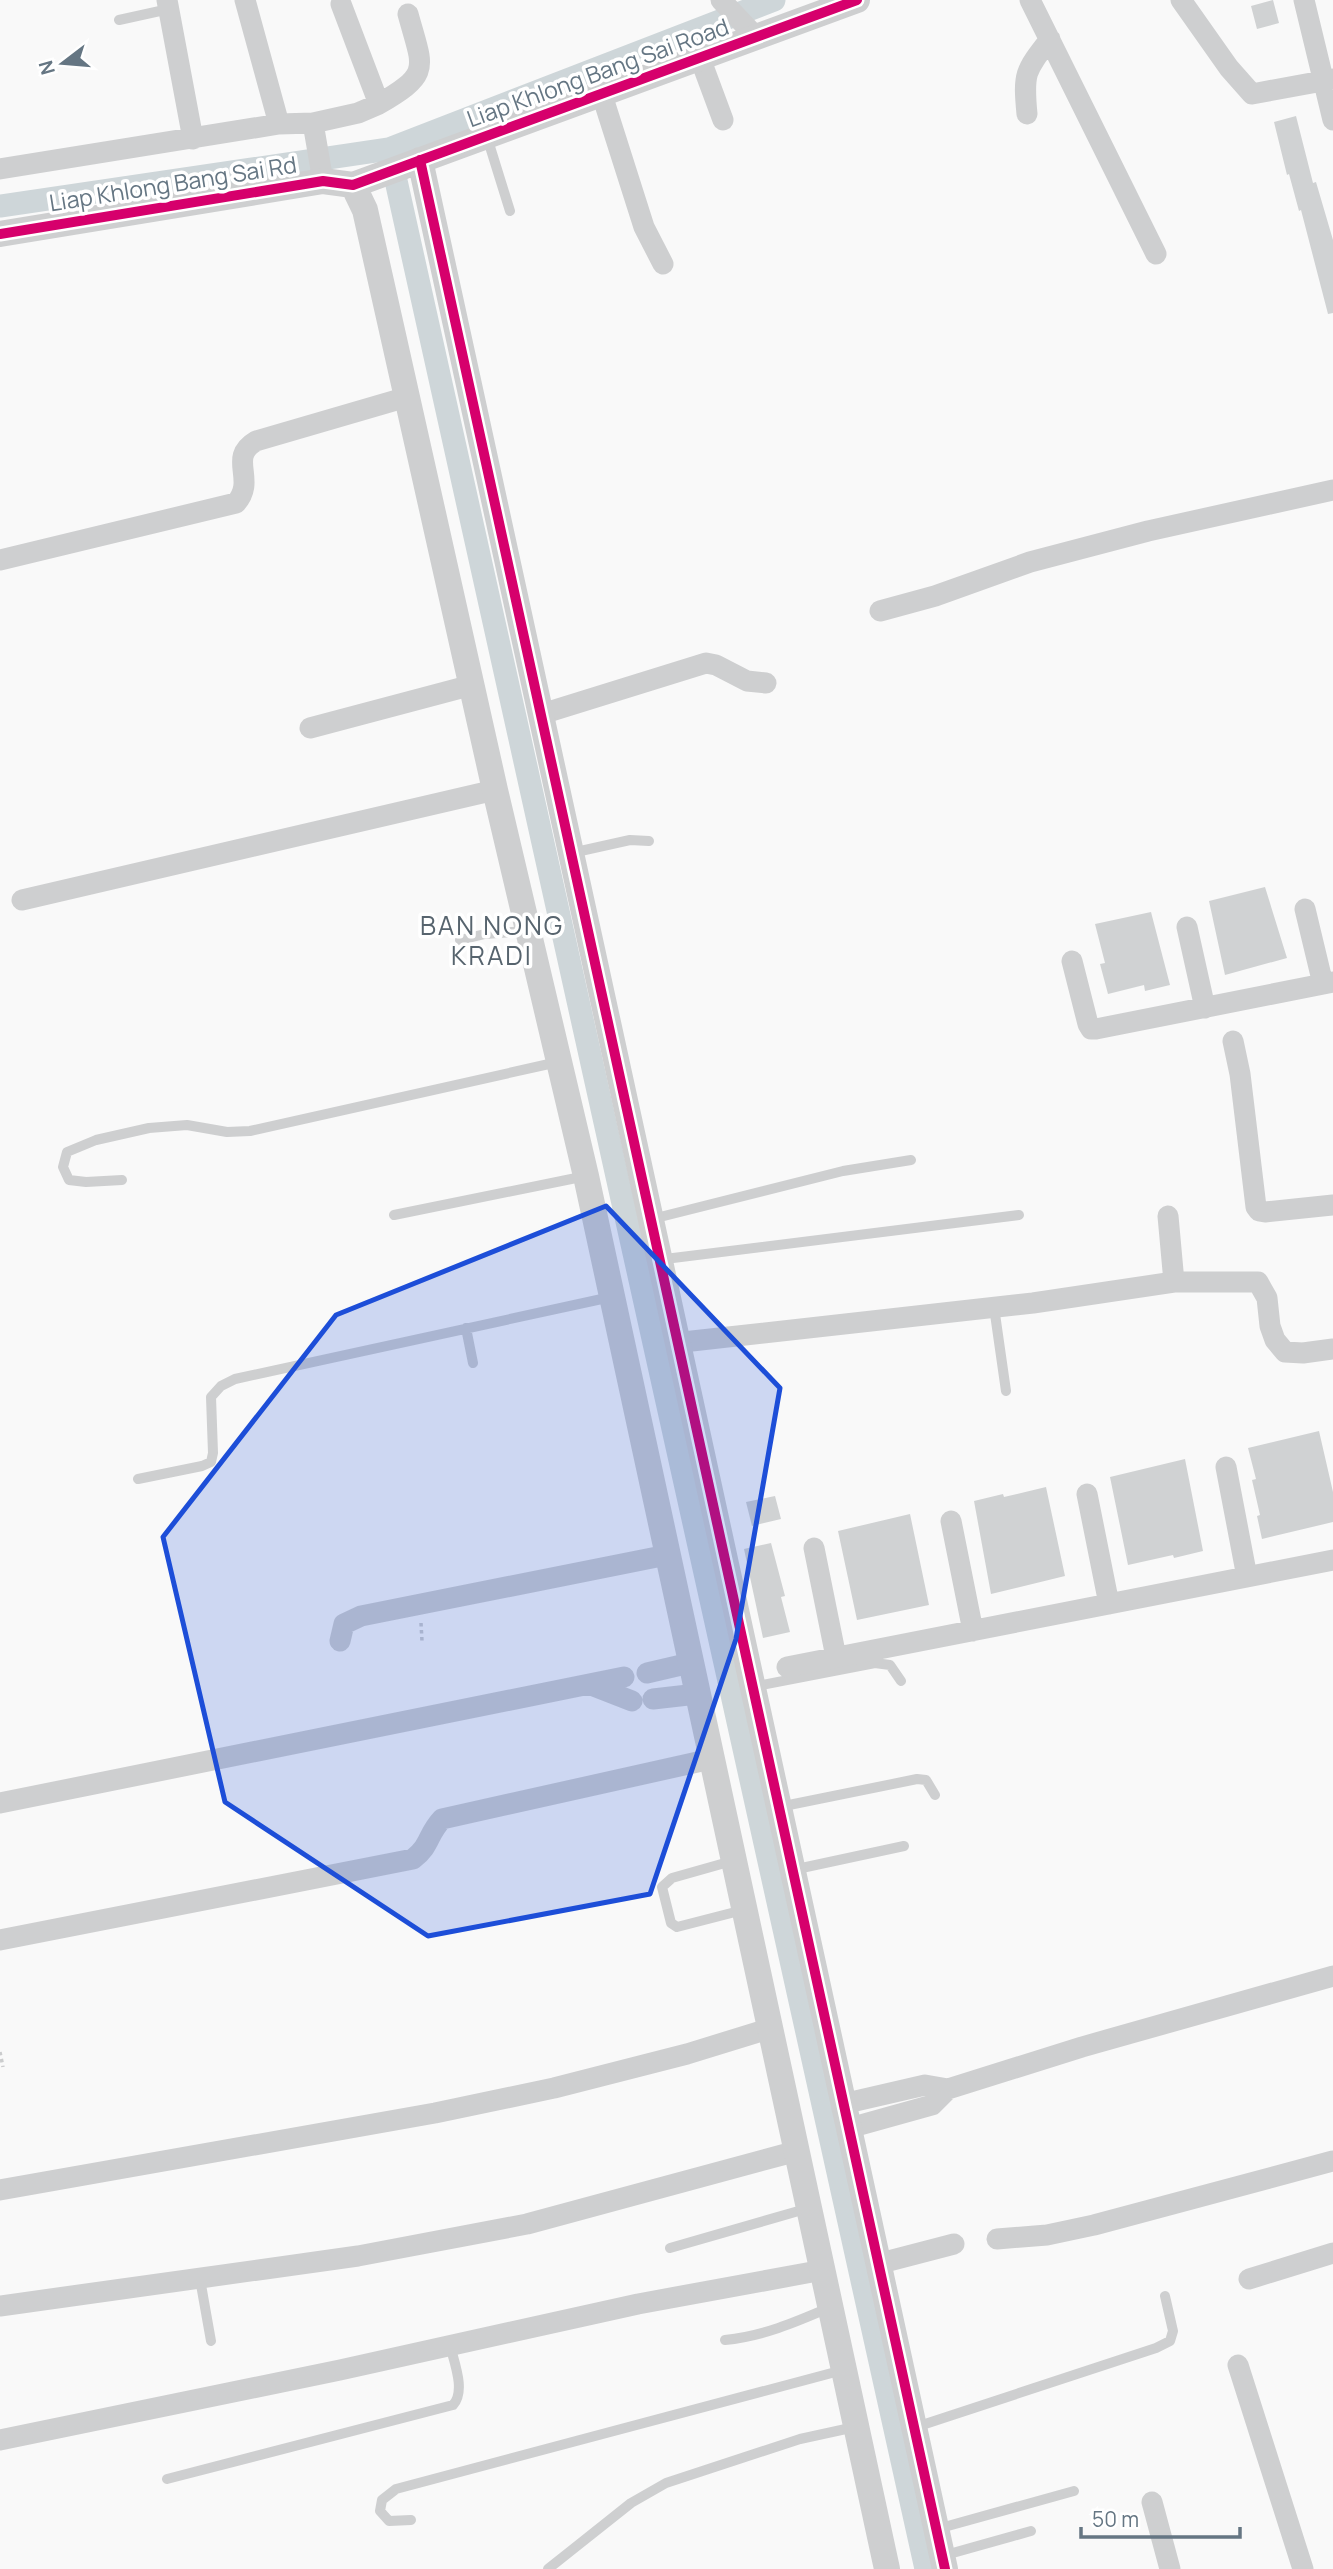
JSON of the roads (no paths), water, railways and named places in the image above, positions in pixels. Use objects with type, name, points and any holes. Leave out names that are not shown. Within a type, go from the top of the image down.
[{"type":"street","points":[[245,0],[279,124]]},
{"type":"street","points":[[721,0],[753,34]]},
{"type":"street","name":"Liap Khlong Bang Sai Road","points":[[360,183],[700,58],[753,34],[857,0]]},
{"type":"street","points":[[1030,0],[1156,254]]},
{"type":"street","points":[[1181,0],[1229,68],[1252,94],[1328,80]]},
{"type":"street","points":[[1304,0],[1328,80],[1333,120]]},
{"type":"street","points":[[168,4],[193,139]]},
{"type":"street","points":[[341,4],[379,104]]},
{"type":"street","points":[[0,169],[279,124],[314,127],[358,113],[407,88],[419,70],[419,56],[408,14]]},
{"type":"street","points":[[1027,114],[1024,83],[1031,63],[1051,39]]},
{"type":"street","points":[[700,58],[723,120]]},
{"type":"street","points":[[601,95],[644,227],[663,264]]},
{"type":"street","points":[[314,127],[322,174]]},
{"type":"street","points":[[415,162],[545,713],[797,1869],[944,2562]]},
{"type":"street","name":"Liap Khlong Bang Sai Rd","points":[[0,234],[322,174],[334,181],[360,183]]},
{"type":"street","points":[[360,183],[495,790],[586,1176],[768,2029],[810,2208],[887,2569]]},
{"type":"street","points":[[0,560],[236,503],[245,486],[242,454],[246,447],[256,441],[407,397]]},
{"type":"street","points":[[880,611],[936,596],[1030,562],[1148,531],[1333,490]]},
{"type":"street","points":[[545,713],[706,663],[716,665],[747,681],[766,683]]},
{"type":"street","points":[[310,728],[472,685]]},
{"type":"street","points":[[22,900],[495,790]]},
{"type":"street","points":[[1072,961],[1091,1029],[1328,983],[1305,909]]},
{"type":"street","points":[[1188,926],[1205,1008]]},
{"type":"street","points":[[1233,1041],[1240,1074],[1256,1207],[1265,1212],[1333,1205]]},
{"type":"street","points":[[1168,1216],[1174,1282]]},
{"type":"street","points":[[683,1342],[994,1307],[1174,1282],[1258,1282],[1267,1298],[1269,1326],[1275,1340],[1285,1352],[1303,1353],[1333,1349]]},
{"type":"street","points":[[1226,1467],[1247,1577]]},
{"type":"street","points":[[1087,1494],[1108,1605]]},
{"type":"street","points":[[951,1521],[973,1631]]},
{"type":"street","points":[[814,1548],[836,1657]]},
{"type":"street","points":[[340,1641],[344,1624],[361,1616],[667,1555]]},
{"type":"street","points":[[787,1667],[1333,1560]]},
{"type":"street","points":[[647,1672],[690,1663]]},
{"type":"street","points":[[0,1803],[624,1677]]},
{"type":"street","points":[[591,1685],[642,1700],[697,1694]]},
{"type":"street","points":[[0,1940],[413,1860],[426,1849],[431,1830],[442,1819],[711,1759]]},
{"type":"street","points":[[850,2115],[932,2105],[948,2089],[1082,2047],[1333,1976]]},
{"type":"street","points":[[0,2190],[528,2094],[687,2054],[768,2029]]},
{"type":"street","points":[[0,2306],[358,2256],[527,2224],[797,2151]]},
{"type":"street","points":[[997,2239],[1047,2235],[1094,2225],[1333,2161]]},
{"type":"street","points":[[881,2263],[954,2244]]},
{"type":"street","points":[[1249,2279],[1333,2253]]},
{"type":"street","points":[[0,2440],[638,2304],[823,2270]]},
{"type":"street","points":[[1238,2365],[1303,2569]]},
{"type":"street","points":[[1152,2502],[1170,2569]]},
{"type":"lane","points":[[119,20],[168,4]]},
{"type":"lane","points":[[487,136],[510,211]]},
{"type":"lane","points":[[575,852],[631,840],[649,841]]},
{"type":"lane","points":[[460,940],[485,934],[527,930]]},
{"type":"lane","points":[[122,1180],[69,1180],[63,1167],[67,1152],[96,1140],[149,1128],[187,1125],[227,1132],[250,1131],[558,1062]]},
{"type":"lane","points":[[656,1218],[843,1171],[911,1160]]},
{"type":"lane","points":[[394,1215],[586,1176]]},
{"type":"lane","points":[[665,1259],[1019,1215]]},
{"type":"lane","points":[[138,1479],[211,1462],[211,1397],[220,1386],[235,1379],[611,1297]]},
{"type":"lane","points":[[994,1307],[1006,1391]]},
{"type":"lane","points":[[466,1328],[473,1363]]},
{"type":"lane","points":[[757,1686],[875,1662],[890,1665],[901,1681]]},
{"type":"lane","points":[[783,1806],[917,1779],[926,1780],[935,1795]]},
{"type":"lane","points":[[797,1869],[904,1846]]},
{"type":"lane","points":[[732,1861],[672,1878],[662,1887],[671,1923],[677,1927],[743,1910]]},
{"type":"lane","points":[[670,2248],[810,2208]]},
{"type":"lane","points":[[200,2279],[211,2341]]},
{"type":"lane","points":[[915,2427],[1156,2348],[1170,2341],[1173,2332],[1165,2295]]},
{"type":"lane","points":[[725,2340],[753,2337],[774,2331],[831,2307]]},
{"type":"lane","points":[[167,2479],[453,2405],[458,2399],[459,2389],[450,2345]]},
{"type":"lane","points":[[411,2520],[389,2521],[380,2511],[382,2500],[396,2489],[843,2370]]},
{"type":"lane","points":[[548,2569],[631,2503],[666,2483],[800,2439],[855,2427]]},
{"type":"lane","points":[[937,2529],[1074,2491]]},
{"type":"lane","points":[[944,2562],[1031,2531]]},
{"type":"waterway","points":[[0,206],[389,149],[774,0]]},
{"type":"waterway","points":[[389,149],[926,2569]]},
{"type":"district","name":"BAN NONG KRADI","points":[[492,941]]}]
